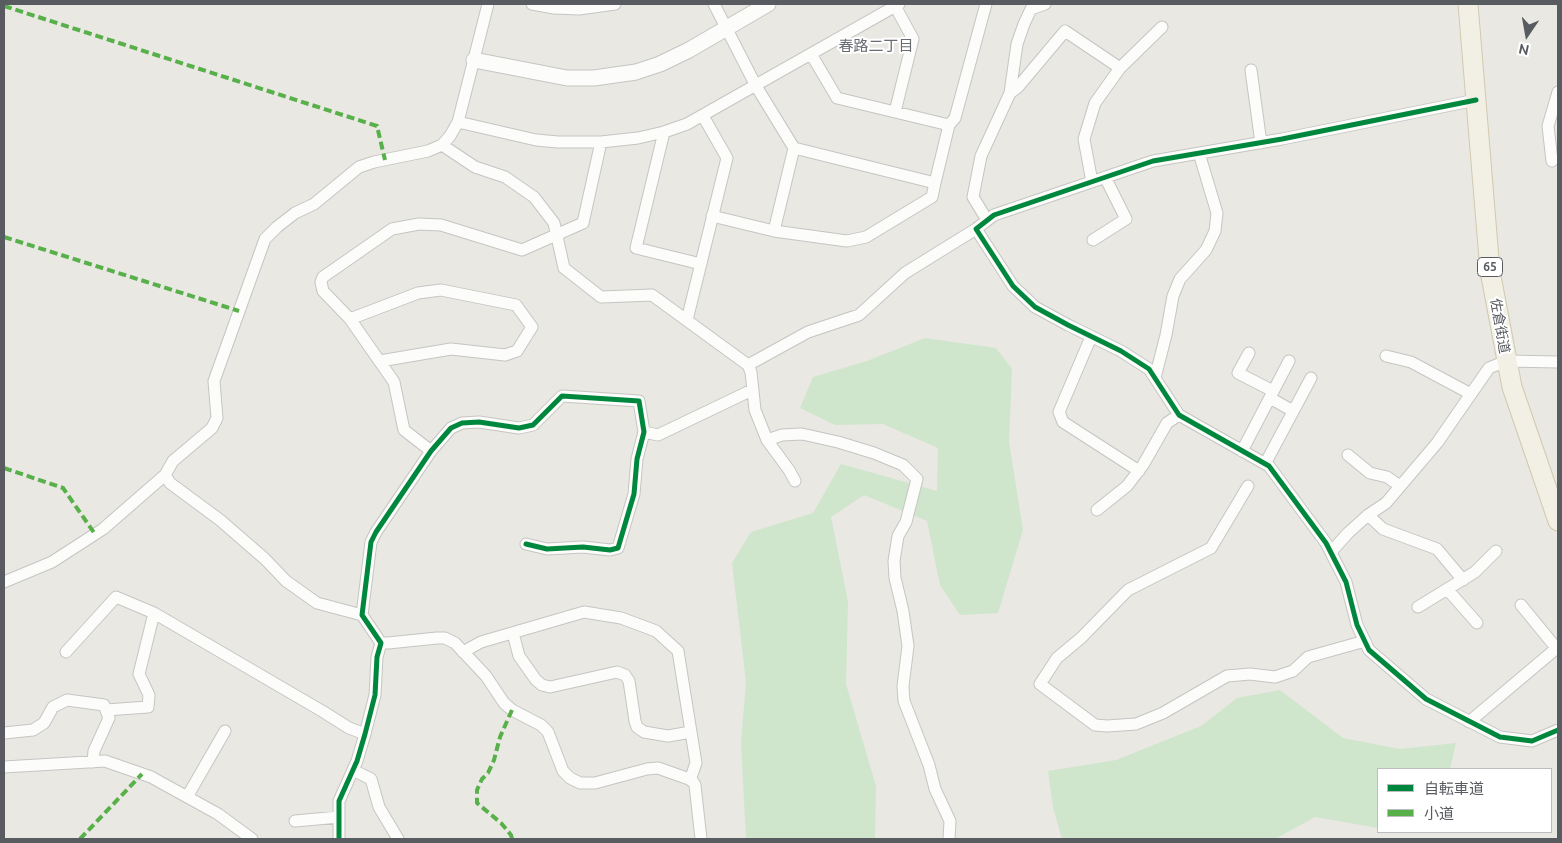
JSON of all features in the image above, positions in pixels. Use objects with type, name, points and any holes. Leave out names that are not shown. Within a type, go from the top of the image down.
[{"type":"main road","name":"佐倉街道","points":[[1468,4],[1490,271],[1512,387],[1557,512]]},
{"type":"street","points":[[4,582],[52,562],[104,529],[165,475],[173,461],[212,428],[217,418],[214,381],[265,239],[277,227],[295,214],[314,204],[359,167],[374,162],[428,152],[442,145],[458,122],[488,4]]},
{"type":"street","points":[[532,4],[554,8],[579,9],[615,4]]},
{"type":"street","points":[[714,4],[756,86],[794,148],[935,183]]},
{"type":"street","points":[[474,60],[568,78],[594,78],[636,72],[660,64],[690,50],[768,4]]},
{"type":"street","points":[[712,216],[774,231],[847,241],[866,236],[932,197],[949,125],[955,118],[986,4]]},
{"type":"street","points":[[987,220],[973,197],[981,156],[1010,93],[1017,44],[1024,24],[1031,9],[1045,4]]},
{"type":"street","points":[[458,122],[536,140],[601,142],[638,138],[664,132],[688,124],[703,116],[897,5],[913,39],[895,112]]},
{"type":"street","points":[[1092,182],[1084,139],[1095,103],[1120,68],[1162,27]]},
{"type":"street","points":[[1010,93],[1018,87],[1065,31],[1120,68]]},
{"type":"street","points":[[811,54],[837,98],[949,125]]},
{"type":"street","points":[[1252,70],[1261,142]]},
{"type":"street","points":[[1552,161],[1548,126],[1558,92]]},
{"type":"street","points":[[748,365],[808,332],[859,315],[904,272],[976,229],[994,215],[1153,161],[1476,100]]},
{"type":"street","points":[[687,320],[726,158],[703,116]]},
{"type":"street","points":[[664,132],[636,248],[701,264]]},
{"type":"street","points":[[431,451],[404,430],[394,382],[350,319],[323,291],[321,282],[324,276],[392,229],[419,224],[441,225],[522,250],[583,223],[601,142]]},
{"type":"street","points":[[442,145],[475,167],[505,177],[534,197],[554,223],[564,268],[601,297],[652,295],[748,365],[751,372],[755,410],[767,440],[795,481]]},
{"type":"street","points":[[774,231],[794,148]]},
{"type":"street","points":[[1155,378],[1166,335],[1173,296],[1180,279],[1206,250],[1215,230],[1217,212],[1199,153]]},
{"type":"street","points":[[1093,240],[1126,219],[1105,177]]},
{"type":"street","points":[[976,229],[1013,286],[1035,306],[1068,325],[1121,351],[1149,369],[1179,415],[1269,466],[1331,552],[1346,582],[1357,625],[1369,650],[1426,699],[1500,737],[1532,741],[1558,730]]},
{"type":"street","points":[[350,319],[418,293],[441,290],[516,305],[532,327],[517,351],[505,355],[451,349],[380,361]]},
{"type":"street","points":[[1091,337],[1059,412],[1063,422],[1139,471]]},
{"type":"street","points":[[1249,353],[1238,373],[1293,411]]},
{"type":"street","points":[[1386,356],[1411,362],[1470,394]]},
{"type":"street","points":[[1242,451],[1289,361]]},
{"type":"street","points":[[1331,552],[1368,515],[1386,503],[1437,443],[1489,368],[1506,361],[1558,362]]},
{"type":"street","points":[[1265,464],[1311,378]]},
{"type":"street","points":[[644,432],[658,434],[752,390]]},
{"type":"street","points":[[526,544],[547,549],[584,547],[610,550],[618,548],[634,494],[637,459],[644,432],[639,401],[562,396],[533,425],[519,428],[479,422],[462,423],[451,428],[431,451],[371,542],[362,615],[381,643],[388,644],[437,638],[445,638],[455,643],[486,676],[504,703],[512,710],[541,725],[548,732],[563,771],[570,778],[580,783],[595,783],[658,768],[692,780],[695,785],[701,839]]},
{"type":"street","points":[[1097,510],[1127,486],[1139,471],[1167,423],[1179,415]]},
{"type":"street","points":[[767,440],[782,435],[802,434],[838,442],[874,453],[903,465],[916,479],[906,522],[898,536],[894,561],[895,578],[903,611],[908,646],[902,686],[904,701],[929,765],[935,789],[950,822],[950,839]]},
{"type":"street","points":[[1348,455],[1370,473],[1387,477],[1400,486]]},
{"type":"street","points":[[165,475],[170,483],[220,520],[265,559],[286,581],[316,603],[362,615]]},
{"type":"street","points":[[1248,486],[1211,548],[1128,590],[1081,638],[1057,658],[1040,684],[1095,725],[1136,724],[1163,713],[1227,676],[1250,674],[1275,677],[1293,670],[1308,657],[1365,641]]},
{"type":"street","points":[[1368,515],[1383,529],[1437,549],[1463,580]]},
{"type":"street","points":[[1418,607],[1475,572],[1496,551]]},
{"type":"street","points":[[1447,589],[1477,623]]},
{"type":"street","points":[[66,652],[116,596],[154,613],[349,728],[365,734]]},
{"type":"street","points":[[1469,722],[1557,648],[1522,606]]},
{"type":"street","points":[[463,652],[481,642],[584,612],[621,618],[656,631],[678,651],[696,763],[690,780]]},
{"type":"street","points":[[106,710],[148,707],[149,695],[139,674],[154,613]]},
{"type":"street","points":[[512,633],[519,656],[536,680],[542,685],[550,687],[616,672],[624,675],[629,681],[635,721],[644,732],[668,736],[691,732]]},
{"type":"street","points":[[339,839],[339,801],[353,770],[365,734],[375,695],[377,657],[381,643]]},
{"type":"street","points":[[4,733],[33,730],[44,723],[52,707],[67,700],[104,705],[110,718],[94,751],[93,762]]},
{"type":"street","points":[[187,796],[225,731]]},
{"type":"street","points":[[4,767],[105,761],[150,777],[187,796],[218,814],[252,839]]},
{"type":"street","points":[[353,770],[371,779],[378,807],[398,839]]},
{"type":"street","points":[[294,821],[339,817]]},
{"type":"green space","points":[[925,338],[996,348],[1012,369],[1009,442],[1023,530],[998,613],[960,615],[940,585],[927,521],[864,495],[831,517],[848,602],[846,684],[876,786],[875,839],[746,839],[741,743],[746,682],[732,563],[751,532],[813,513],[841,464],[937,491],[938,448],[883,424],[835,425],[800,408],[813,377],[867,361]]},
{"type":"green space","points":[[1280,690],[1343,738],[1400,749],[1456,743],[1450,768],[1377,768],[1377,828],[1315,817],[1275,839],[1062,839],[1053,807],[1048,771],[1116,760],[1201,726],[1237,698]]},
{"type":"marked path","points":[[4,6],[377,126],[385,160]]},
{"type":"marked path","points":[[4,237],[239,311]]},
{"type":"marked path","points":[[4,468],[63,488],[95,534]]},
{"type":"marked path","points":[[512,710],[500,737],[494,760],[477,790],[477,803],[501,823],[512,839]]},
{"type":"marked path","points":[[80,839],[142,774]]},
{"type":"cycle path","points":[[1476,100],[1282,139],[1153,161],[994,215],[976,229],[1013,286],[1035,307],[1121,351],[1149,369],[1179,415],[1269,466],[1326,543],[1346,582],[1357,625],[1369,650],[1426,699],[1500,737],[1532,741],[1558,730]]},
{"type":"cycle path","points":[[339,839],[339,801],[357,761],[365,734],[375,695],[377,657],[381,643],[362,615],[371,542],[431,451],[451,428],[462,423],[479,422],[519,428],[533,425],[562,396],[639,401],[644,432],[637,459],[634,494],[618,548],[610,550],[583,547],[547,549],[526,544]]},
{"type":"district","name":"春路二丁目","points":[[876,46]]}]
